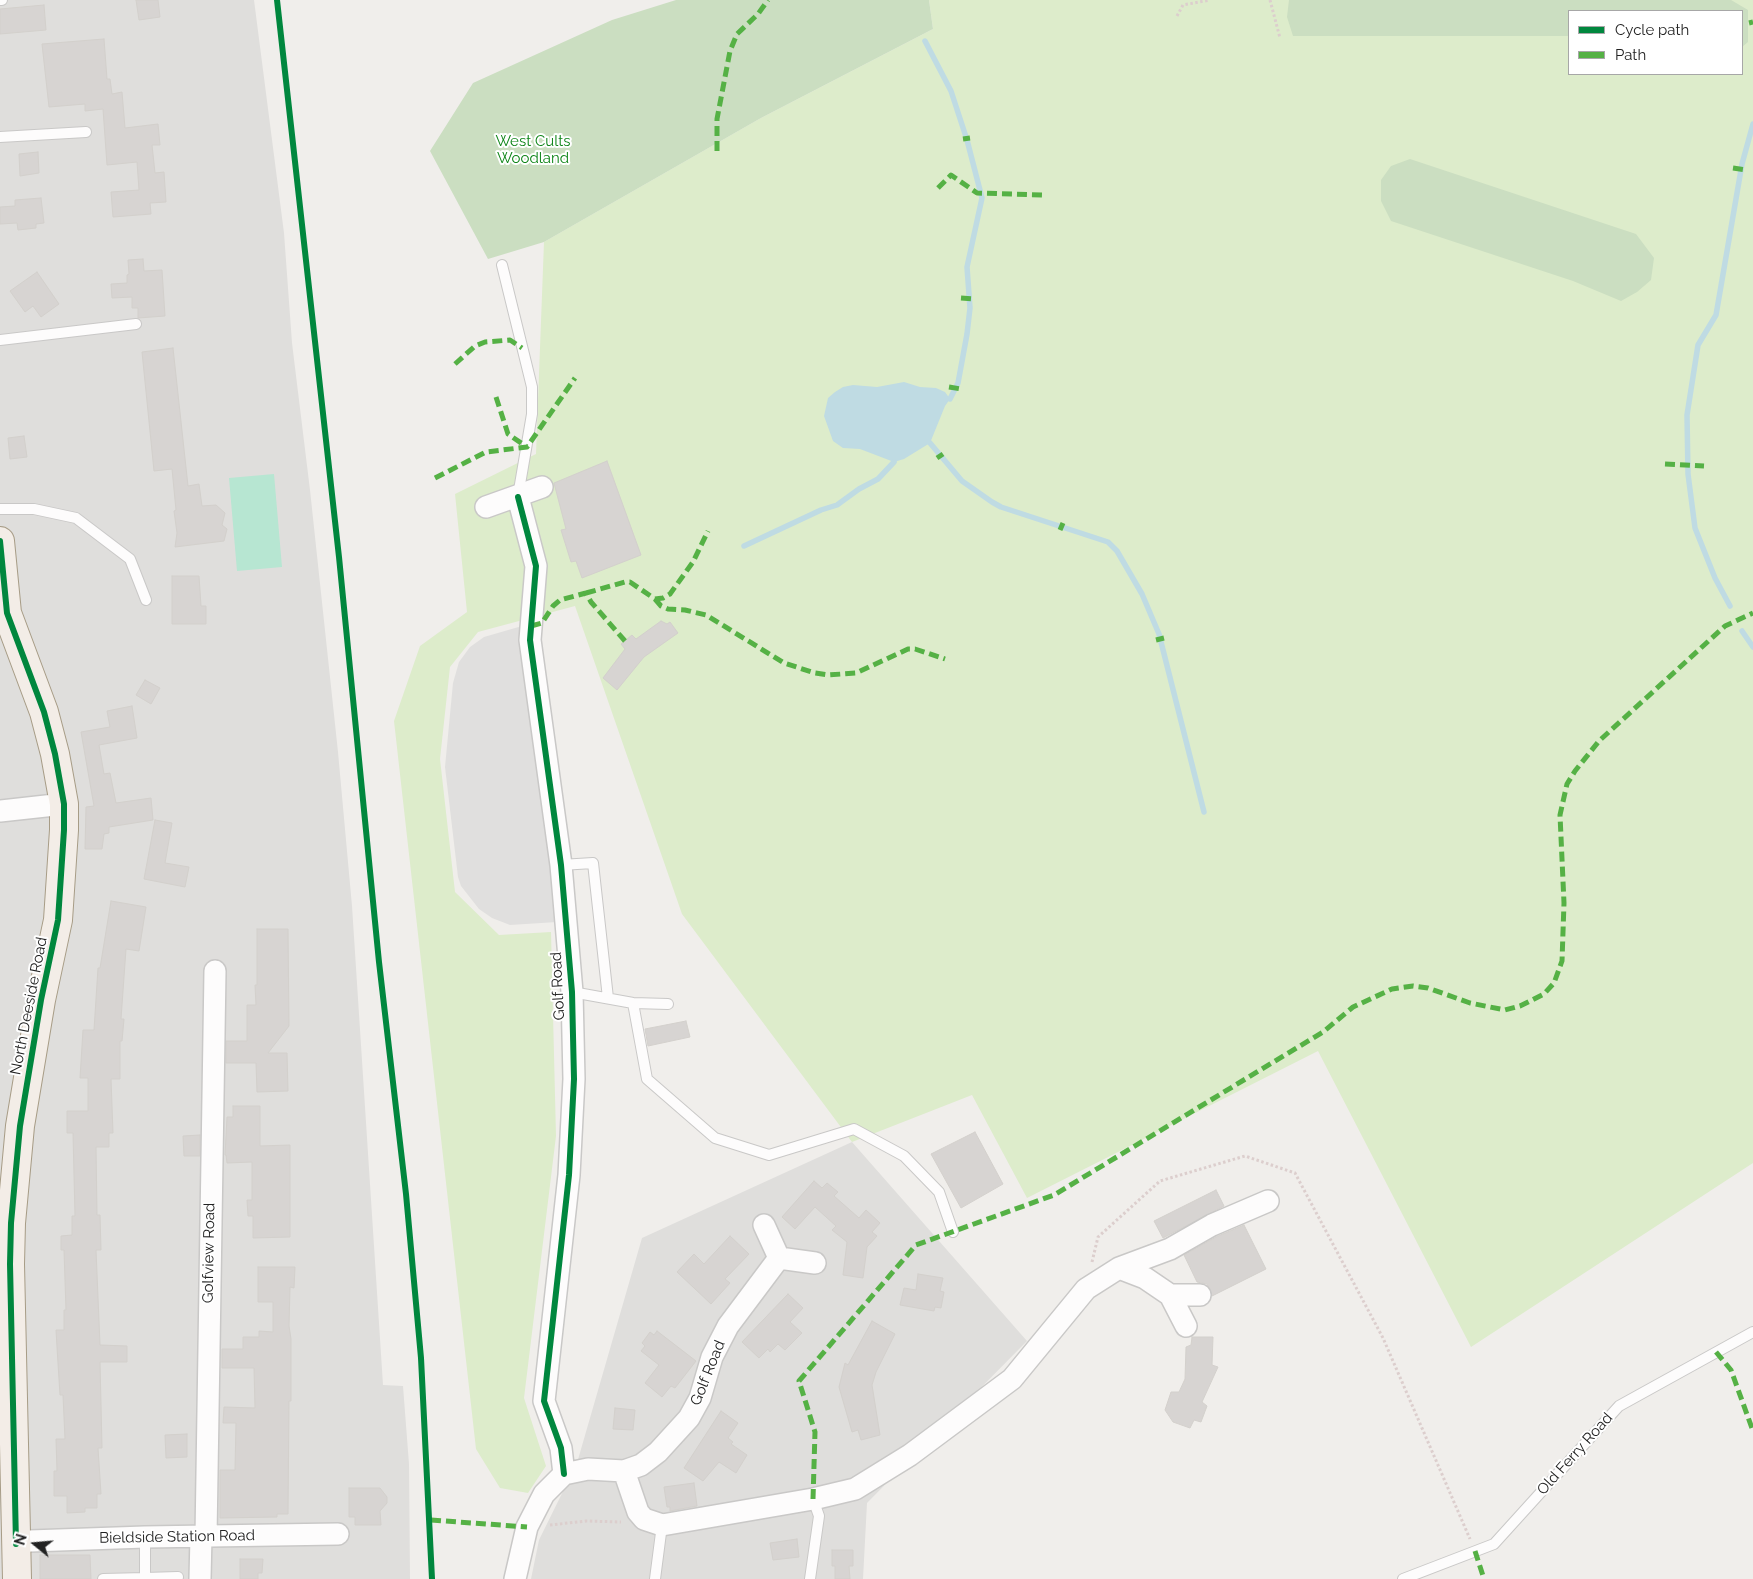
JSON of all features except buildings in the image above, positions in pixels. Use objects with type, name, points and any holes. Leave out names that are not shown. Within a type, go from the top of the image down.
[{"type":"main road","name":"North Deeside Road","points":[[0,541],[7,613],[44,712],[55,754],[64,804],[62,888],[20,1126],[11,1223],[10,1264],[17,1579]]},
{"type":"street","points":[[486,507],[542,487]]},
{"type":"street","name":"Golf Road","points":[[518,497],[536,566],[530,640],[561,865],[572,992],[574,1079],[569,1175],[544,1400],[561,1448],[564,1474],[588,1469],[624,1471],[641,1466],[652,1457],[689,1418],[700,1398],[712,1357],[728,1326],[779,1258]]},
{"type":"street","points":[[0,811],[64,804]]},
{"type":"street","name":"Golfview Road","points":[[200,1579],[203,1536],[215,970]]},
{"type":"street","points":[[624,1471],[633,1502],[653,1522],[812,1499],[855,1489],[910,1455],[1012,1379],[1086,1289],[1119,1268],[1170,1249],[1212,1225],[1268,1201]]},
{"type":"street","points":[[764,1225],[779,1258],[816,1263]]},
{"type":"street","points":[[1119,1268],[1145,1278],[1170,1294],[1200,1295]]},
{"type":"street","points":[[1170,1294],[1186,1326]]},
{"type":"street","points":[[515,1579],[527,1527],[544,1494],[564,1474]]},
{"type":"street","name":"Bieldside Station Road","points":[[16,1544],[30,1541],[144,1537],[338,1534]]},
{"type":"lane","points":[[0,137],[86,132]]},
{"type":"lane","points":[[502,266],[532,387],[532,414],[518,497]]},
{"type":"lane","points":[[0,340],[136,324]]},
{"type":"lane","points":[[0,509],[34,509],[76,518],[130,559],[146,600]]},
{"type":"lane","points":[[561,865],[593,863],[608,998]]},
{"type":"lane","points":[[572,992],[633,1003],[668,1004]]},
{"type":"lane","points":[[633,1003],[647,1079],[715,1138],[770,1155],[854,1129],[904,1156],[939,1192],[953,1232]]},
{"type":"lane","name":"Old Ferry Road","points":[[1403,1579],[1494,1544],[1619,1406],[1753,1332]]},
{"type":"lane","points":[[810,1579],[819,1516],[812,1499]]},
{"type":"lane","points":[[653,1522],[655,1579]]},
{"type":"lane","points":[[144,1537],[145,1578]]},
{"type":"lane","points":[[103,1579],[178,1577]]},
{"type":"path","points":[[1177,16],[1183,5],[1210,0]]},
{"type":"path","points":[[1270,0],[1280,38]]},
{"type":"path","points":[[1086,1289],[1098,1237],[1160,1181],[1245,1156],[1294,1173],[1383,1338],[1475,1552]]},
{"type":"path","points":[[527,1527],[586,1521],[653,1522]]},
{"type":"shaded area","points":[[0,0],[254,0],[284,233],[292,343],[338,752],[352,906],[383,1385],[403,1386],[409,1464],[410,1579],[0,1579]]},
{"type":"shaded area","points":[[522,626],[557,922],[510,925],[492,918],[479,909],[461,886],[458,877],[445,767],[453,683],[459,662],[470,647],[484,637]]},
{"type":"shaded area","points":[[852,1142],[1027,1341],[867,1503],[863,1579],[531,1579],[539,1540],[577,1463],[642,1238]]},
{"type":"green space","name":"West Cults Woodland","points":[[676,0],[929,0],[933,29],[761,118],[544,242],[488,259],[430,151],[473,83],[612,20]]},
{"type":"green space","points":[[929,0],[1753,0],[1753,1163],[1471,1347],[1318,1051],[1027,1198],[972,1095],[852,1142],[682,914],[575,606],[478,632],[450,667],[440,759],[455,892],[499,935],[551,932],[556,1136],[524,1398],[546,1466],[528,1493],[500,1488],[476,1449],[394,721],[420,646],[467,612],[455,494],[536,454],[544,242],[761,118],[933,29]]},
{"type":"green space","points":[[1289,0],[1731,0],[1748,10],[1748,42],[1743,46],[1743,10],[1568,10],[1568,36],[1293,36],[1287,17]]},
{"type":"green space","points":[[1410,159],[1636,234],[1654,258],[1651,280],[1637,292],[1621,301],[1573,281],[1391,221],[1381,201],[1381,180],[1391,166]]},
{"type":"green space","points":[[274,474],[282,567],[237,571],[229,478]]},
{"type":"water","points":[[904,382],[920,387],[936,388],[945,392],[950,399],[945,406],[930,443],[904,459],[894,462],[860,449],[843,448],[833,441],[824,416],[828,398],[835,392],[843,387],[853,385],[877,387]]},
{"type":"waterway","points":[[925,41],[951,91],[967,140],[982,198],[967,267],[970,308],[967,334],[958,383],[950,399]]},
{"type":"waterway","points":[[1730,606],[1715,578],[1695,528],[1688,474],[1687,415],[1698,345],[1716,315],[1742,164],[1753,124]]},
{"type":"waterway","points":[[930,443],[962,481],[992,502],[1001,507],[1108,542],[1117,551],[1142,594],[1159,634],[1204,812]]},
{"type":"waterway","points":[[744,546],[821,510],[837,505],[859,489],[878,479],[894,462]]},
{"type":"waterway","points":[[1742,631],[1753,647]]},
{"type":"marked path","points":[[717,151],[717,119],[730,51],[737,34],[758,14],[768,0]]},
{"type":"marked path","points":[[1749,23],[1753,22]]},
{"type":"marked path","points":[[963,139],[970,138]]},
{"type":"marked path","points":[[1733,168],[1747,170]]},
{"type":"marked path","points":[[938,188],[951,175],[977,193],[1043,195]]},
{"type":"marked path","points":[[961,298],[975,299]]},
{"type":"marked path","points":[[455,364],[475,346],[485,342],[510,340],[522,348]]},
{"type":"marked path","points":[[435,478],[486,452],[527,447],[575,378]]},
{"type":"marked path","points":[[949,387],[961,389]]},
{"type":"marked path","points":[[496,397],[508,434],[527,447]]},
{"type":"marked path","points":[[937,458],[943,454]]},
{"type":"marked path","points":[[1665,464],[1704,466]]},
{"type":"marked path","points":[[1060,530],[1063,523]]},
{"type":"marked path","points":[[586,593],[630,582],[655,599],[663,598],[670,594],[693,562],[708,531]]},
{"type":"marked path","points":[[531,626],[542,623],[553,606],[560,600],[586,593],[591,602],[625,641]]},
{"type":"marked path","points":[[655,599],[661,606],[668,609],[685,610],[706,615],[784,663],[815,673],[828,675],[856,673],[908,649],[915,649],[945,659]]},
{"type":"marked path","points":[[813,1499],[815,1432],[799,1381],[916,1245],[1054,1195],[1323,1032],[1353,1007],[1392,989],[1413,986],[1428,988],[1470,1003],[1505,1010],[1520,1006],[1544,994],[1554,983],[1562,961],[1564,903],[1560,815],[1567,784],[1599,741],[1725,626],[1753,613]]},
{"type":"marked path","points":[[1156,640],[1164,638]]},
{"type":"marked path","points":[[1716,1352],[1731,1370],[1753,1431]]},
{"type":"marked path","points":[[431,1520],[527,1527]]},
{"type":"marked path","points":[[1475,1551],[1484,1579]]},
{"type":"cycle path","points":[[277,0],[339,557],[379,962],[406,1194],[421,1358],[432,1579]]},
{"type":"cycle path","points":[[518,497],[536,566],[530,640],[561,865],[572,992],[574,1079],[569,1175],[544,1401],[561,1448],[564,1474]]},
{"type":"cycle path","points":[[0,541],[7,613],[44,712],[55,754],[64,804],[58,920],[41,1000],[20,1126],[11,1223],[10,1264],[16,1544]]}]
